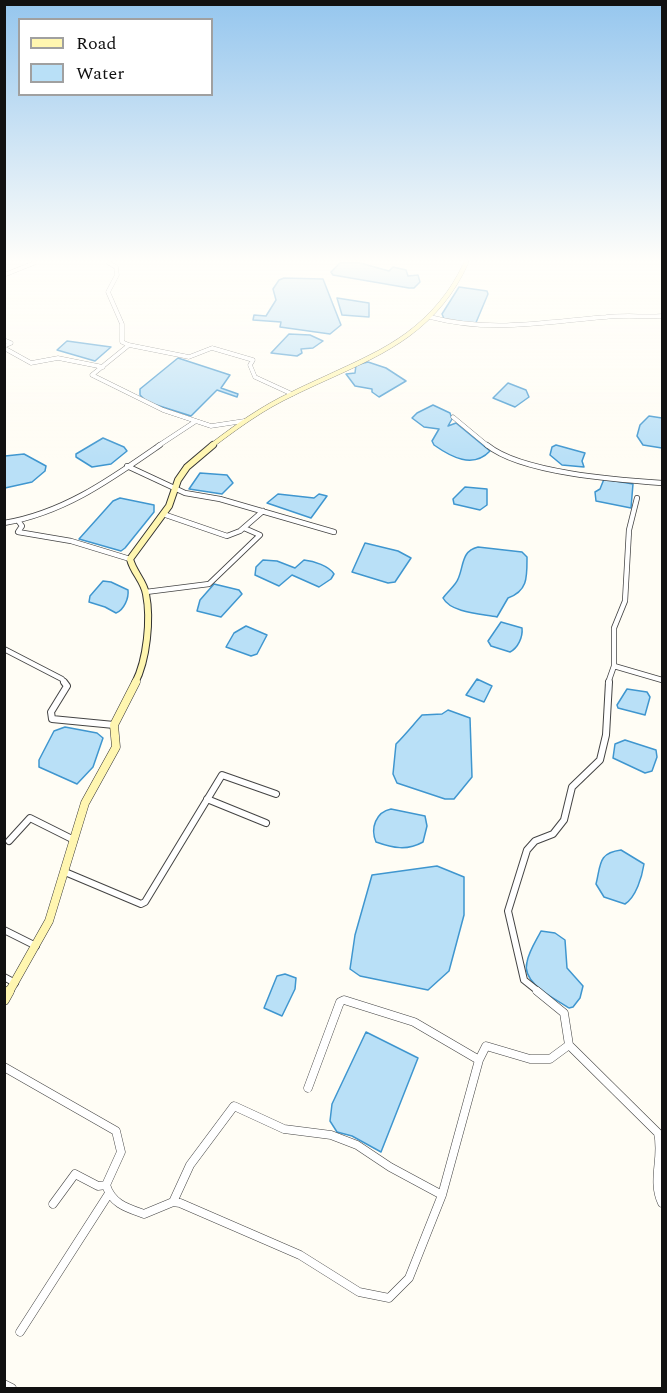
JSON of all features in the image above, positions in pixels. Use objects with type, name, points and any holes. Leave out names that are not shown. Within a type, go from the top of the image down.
[{"type":"street","points":[[122,328],[123,342],[129,345],[189,357],[212,348],[253,360],[250,364],[255,377],[292,394]]},
{"type":"street","points":[[4,1000],[49,921],[86,803],[116,747],[114,725],[138,678],[147,646],[146,592],[132,569],[130,559],[163,514],[188,467],[244,421],[292,394],[327,380],[354,364],[386,351],[416,328]]},
{"type":"street","points":[[4,340],[11,343],[4,347],[31,363],[62,358],[102,367]]},
{"type":"street","points":[[129,345],[92,375],[163,410],[211,426],[244,421]]},
{"type":"street","points":[[453,417],[493,450],[531,464],[621,480],[663,483]]},
{"type":"street","points":[[4,523],[19,522],[60,509],[196,421]]},
{"type":"street","points":[[127,466],[176,490],[334,532]]},
{"type":"street","points":[[637,498],[629,530],[625,601],[614,628],[614,666],[608,684],[606,735],[600,760],[572,788],[564,820],[553,834],[535,841],[527,850],[508,911],[524,980],[564,1013],[569,1045],[658,1133],[662,1144],[655,1189],[663,1203]]},
{"type":"street","points":[[163,514],[227,536],[244,528],[262,511]]},
{"type":"street","points":[[19,522],[22,526],[18,532],[81,544],[130,559]]},
{"type":"street","points":[[146,592],[208,584],[260,535],[244,528]]},
{"type":"street","points":[[4,649],[62,679],[67,686],[51,712],[52,719],[114,725]]},
{"type":"street","points":[[614,666],[663,680]]},
{"type":"street","points":[[65,872],[136,903],[145,902],[222,775],[276,794]]},
{"type":"street","points":[[207,799],[266,823]]},
{"type":"street","points":[[9,841],[30,818],[74,840]]},
{"type":"street","points":[[4,930],[36,946]]},
{"type":"street","points":[[4,977],[15,983]]},
{"type":"street","points":[[308,1088],[340,1002],[344,1000],[414,1022],[479,1060]]},
{"type":"street","points":[[4,1067],[116,1131],[123,1142],[121,1157],[106,1185],[108,1195],[119,1206],[144,1214],[173,1202],[300,1255],[359,1292],[389,1298],[409,1278],[442,1195],[479,1060],[489,1045],[530,1059],[550,1059],[569,1045]]},
{"type":"street","points":[[173,1202],[175,1192],[234,1106],[284,1129],[331,1135],[357,1145],[390,1167],[442,1195]]},
{"type":"street","points":[[53,1204],[75,1174],[98,1186],[106,1185]]},
{"type":"street","points":[[20,1332],[108,1195]]},
{"type":"street","points":[[4,1384],[12,1389]]},
{"type":"water","points":[[287,328],[337,328],[330,334]]},
{"type":"water","points":[[289,334],[310,335],[323,341],[313,348],[301,349],[302,353],[297,356],[271,353]]},
{"type":"water","points":[[67,341],[111,347],[95,361],[57,350]]},
{"type":"water","points":[[178,358],[230,375],[221,388],[238,394],[237,397],[217,390],[191,416],[147,402],[140,395],[140,389]]},
{"type":"water","points":[[368,362],[386,368],[406,381],[379,397],[372,392],[372,389],[355,386],[346,374],[355,373],[356,365]]},
{"type":"water","points":[[508,383],[526,390],[529,397],[515,407],[493,398]]},
{"type":"water","points":[[433,405],[450,413],[452,419],[448,426],[456,423],[490,451],[476,459],[469,460],[448,454],[434,445],[432,441],[439,429],[424,427],[412,418]]},
{"type":"water","points":[[649,416],[662,418],[662,448],[643,445],[637,436],[640,425]]},
{"type":"water","points":[[103,438],[124,447],[127,451],[111,464],[92,467],[76,457],[76,454]]},
{"type":"water","points":[[556,445],[585,453],[582,461],[584,467],[562,465],[550,455],[552,447]]},
{"type":"water","points":[[24,454],[46,466],[45,471],[32,482],[5,488],[5,456]]},
{"type":"water","points":[[200,473],[227,475],[233,483],[222,494],[189,489]]},
{"type":"water","points":[[604,479],[633,484],[631,508],[596,501],[595,492],[600,489]]},
{"type":"water","points":[[465,487],[487,489],[487,505],[480,510],[454,504],[453,499]]},
{"type":"water","points":[[278,494],[314,498],[319,494],[327,496],[311,518],[267,503]]},
{"type":"water","points":[[120,498],[154,505],[154,512],[125,548],[121,551],[79,539],[113,501]]},
{"type":"water","points":[[365,543],[398,551],[411,558],[395,582],[388,583],[352,572]]},
{"type":"water","points":[[478,547],[522,552],[527,557],[523,587],[508,598],[497,617],[460,610],[443,598],[457,581],[466,555]]},
{"type":"water","points":[[263,560],[277,561],[295,568],[304,560],[325,566],[334,574],[331,579],[319,587],[292,575],[279,586],[255,575],[256,567]]},
{"type":"water","points":[[103,581],[128,590],[125,603],[116,613],[89,602],[90,596]]},
{"type":"water","points":[[214,584],[239,590],[242,594],[221,617],[197,611],[200,600]]},
{"type":"water","points":[[501,622],[522,628],[519,642],[510,652],[491,646],[488,641]]},
{"type":"water","points":[[246,626],[267,635],[257,654],[251,656],[226,647],[234,633]]},
{"type":"water","points":[[477,679],[492,686],[484,702],[466,695]]},
{"type":"water","points":[[627,689],[647,692],[650,697],[645,715],[618,708],[617,705]]},
{"type":"water","points":[[448,710],[470,718],[472,777],[454,799],[445,799],[397,783],[393,774],[396,744],[422,715],[442,714]]},
{"type":"water","points":[[65,727],[97,733],[103,738],[93,767],[77,784],[39,767],[39,760],[54,731]]},
{"type":"water","points":[[625,740],[656,750],[657,757],[652,771],[645,773],[613,758],[615,744]]},
{"type":"water","points":[[391,809],[425,816],[427,826],[423,842],[411,847],[400,848],[376,842],[374,826],[376,821],[381,813]]},
{"type":"water","points":[[621,850],[644,864],[635,892],[625,904],[604,897],[596,884],[604,857]]},
{"type":"water","points":[[437,866],[464,877],[464,915],[449,971],[428,990],[360,976],[350,969],[355,935],[372,875]]},
{"type":"water","points":[[541,931],[555,933],[565,940],[567,968],[583,986],[580,998],[573,1007],[569,1008],[540,989],[526,970],[531,950]]},
{"type":"water","points":[[285,974],[296,978],[295,989],[282,1016],[264,1008],[277,976]]},
{"type":"water","points":[[366,1032],[418,1058],[381,1152],[352,1136],[337,1132],[330,1121],[332,1104]]}]
